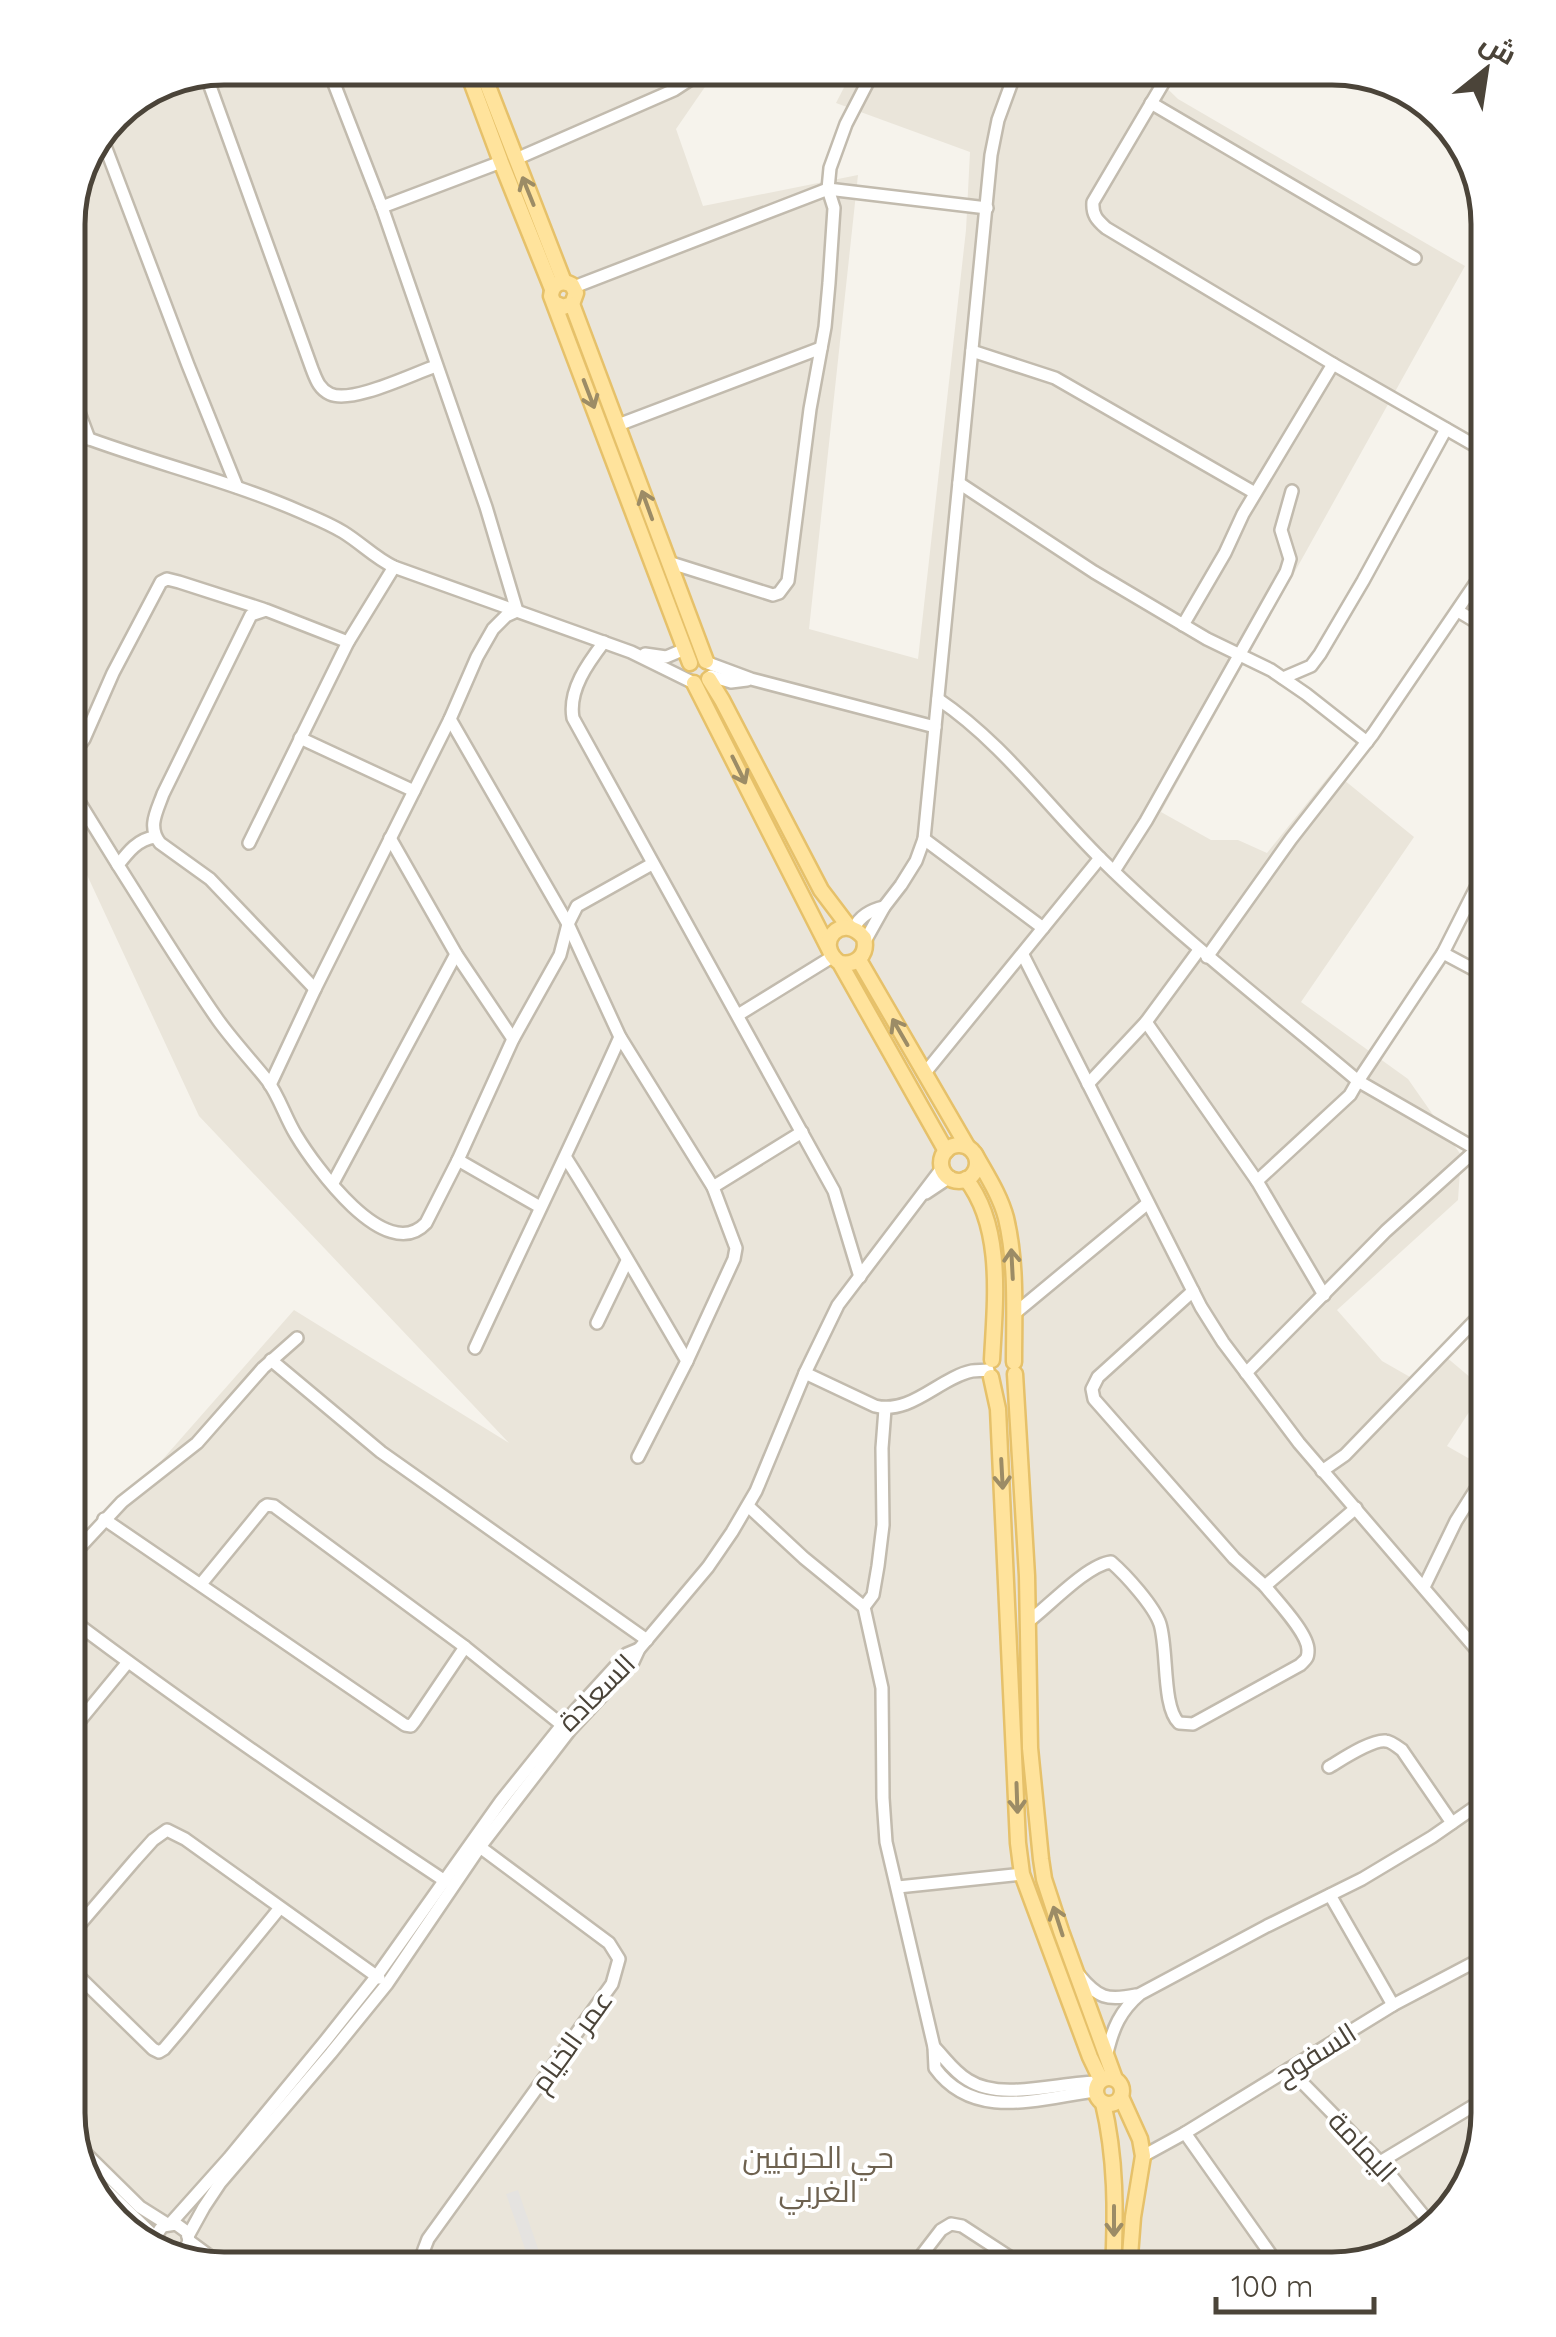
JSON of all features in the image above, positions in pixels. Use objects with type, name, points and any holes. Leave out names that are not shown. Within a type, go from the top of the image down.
[{"type":"main road","points":[[474,85],[561,290],[688,656],[686,671],[703,674],[722,700],[821,890],[852,928],[862,934],[865,949],[853,963],[834,956],[828,943],[838,929],[852,928]]},
{"type":"main road","points":[[487,85],[508,161]]},
{"type":"main road","points":[[561,290],[563,306],[572,304],[618,425],[668,562],[703,674],[834,956],[946,1151]]},
{"type":"main road","points":[[858,960],[971,1150],[1005,1215],[1010,1242],[1029,1622],[1030,1748],[1041,1859],[1061,1931],[1107,2053],[1103,2087],[1115,2220],[1114,2252]]},
{"type":"main road","points":[[956,1145],[971,1150],[977,1166],[974,1172],[957,1180],[946,1172],[946,1151],[956,1145]]},
{"type":"main road","points":[[966,1179],[976,1192],[988,1225],[994,1298],[990,1369],[998,1409],[1022,1874],[1103,2087],[1112,2104],[1121,2098],[1140,2140],[1143,2156],[1130,2252]]},
{"type":"main road","points":[[990,1369],[1003,1356],[1014,1368]]},
{"type":"main road","points":[[990,1369],[1002,1383],[1010,1381],[1014,1368]]},
{"type":"main road","points":[[1110,2146],[1127,2134],[1140,2140]]},
{"type":"main road","points":[[1110,2146],[1118,2160],[1127,2163],[1143,2156]]},
{"type":"street","points":[[335,85],[382,207],[486,508],[517,610]]},
{"type":"street","points":[[382,207],[508,161],[682,85]]},
{"type":"street","points":[[668,562],[762,594],[773,595],[788,581],[829,284],[834,208],[828,188],[830,168],[866,85]]},
{"type":"street","points":[[865,941],[916,861],[924,839],[995,133],[1011,85]]},
{"type":"street","points":[[1162,85],[1094,202],[1096,219],[1332,364],[1471,443]]},
{"type":"street","points":[[210,87],[321,388],[334,396],[352,396],[436,366]]},
{"type":"street","points":[[1150,104],[1415,258]]},
{"type":"street","points":[[107,150],[237,487]]},
{"type":"street","points":[[561,290],[828,188],[987,208]]},
{"type":"street","points":[[618,425],[821,348]]},
{"type":"street","points":[[972,351],[1056,378],[1255,494]]},
{"type":"street","points":[[1183,624],[1332,364]]},
{"type":"street","points":[[1284,678],[1311,666],[1320,654],[1446,429]]},
{"type":"street","points":[[85,431],[88,439]]},
{"type":"street","points":[[85,438],[237,487],[339,530],[394,567],[631,652],[730,682],[751,679],[935,727]]},
{"type":"street","points":[[959,483],[1094,572],[1284,678],[1367,742]]},
{"type":"street","points":[[1114,871],[1146,822],[1286,572],[1290,558],[1281,530],[1292,491]]},
{"type":"street","points":[[248,843],[348,642],[394,567]]},
{"type":"street","points":[[85,737],[161,582],[166,579],[266,610],[348,642]]},
{"type":"street","points":[[1088,1084],[1203,954],[1367,742],[1471,590]]},
{"type":"street","points":[[266,610],[251,615],[153,821],[160,843],[210,879],[315,989]]},
{"type":"street","points":[[270,1085],[477,657],[493,629],[517,610]]},
{"type":"street","points":[[1458,610],[1471,619]]},
{"type":"street","points":[[604,642],[575,692],[573,718],[834,1191],[860,1277]]},
{"type":"street","points":[[631,652],[688,656]]},
{"type":"street","points":[[938,699],[987,738],[1100,858],[1203,954],[1358,1081],[1471,1146]]},
{"type":"street","points":[[450,718],[568,924],[620,1037],[713,1187],[736,1248],[688,1361],[638,1456]]},
{"type":"street","points":[[300,738],[414,791]]},
{"type":"street","points":[[85,812],[221,1024],[270,1085],[295,1134],[348,1204],[373,1222],[407,1234],[426,1223],[513,1039],[560,955],[576,906],[652,864]]},
{"type":"street","points":[[118,865],[132,848],[156,837]]},
{"type":"street","points":[[390,838],[456,954],[513,1039]]},
{"type":"street","points":[[924,839],[1043,928]]},
{"type":"street","points":[[924,1074],[1100,858]]},
{"type":"street","points":[[1257,1181],[1350,1095],[1443,953],[1471,898]]},
{"type":"street","points":[[852,928],[872,910],[884,907]]},
{"type":"street","points":[[1443,953],[1471,968]]},
{"type":"street","points":[[333,1184],[456,954]]},
{"type":"street","points":[[1022,955],[1222,1342],[1322,1471],[1471,1641]]},
{"type":"street","points":[[738,1014],[834,956]]},
{"type":"street","points":[[1146,1022],[1257,1181],[1324,1295]]},
{"type":"street","points":[[475,1348],[620,1037]]},
{"type":"street","points":[[713,1187],[802,1132]]},
{"type":"street","points":[[566,1158],[688,1361]]},
{"type":"street","points":[[458,1160],[540,1207]]},
{"type":"street","points":[[1246,1373],[1411,1207],[1471,1162]]},
{"type":"street","points":[[272,1360],[381,1452],[643,1644],[708,1567],[748,1506],[838,1304],[922,1195],[946,1172]]},
{"type":"street","points":[[1014,1314],[1148,1203]]},
{"type":"street","points":[[597,1324],[628,1262]]},
{"type":"street","points":[[1029,1622],[1092,1570],[1111,1562],[1155,1614],[1164,1640],[1171,1713],[1179,1723],[1194,1724],[1306,1659],[1306,1641],[1266,1586],[1234,1558],[1094,1399],[1092,1389],[1098,1377],[1193,1291]]},
{"type":"street","points":[[1322,1471],[1345,1455],[1471,1325]]},
{"type":"street","points":[[85,1541],[122,1502],[197,1442],[297,1338]]},
{"type":"street","points":[[806,1372],[885,1409],[904,1405],[972,1371],[990,1369]]},
{"type":"street","points":[[864,1607],[873,1595],[881,1539],[885,1409]]},
{"type":"street","points":[[1424,1587],[1471,1498]]},
{"type":"street","points":[[201,1584],[267,1505],[465,1647],[562,1724]]},
{"type":"street","points":[[748,1506],[864,1607],[882,1688],[886,1842],[934,2047],[958,2072],[984,2088],[1005,2090],[1076,2082],[1103,2087]]},
{"type":"street","points":[[1266,1586],[1356,1508]]},
{"type":"street","points":[[104,1519],[410,1726],[465,1647]]},
{"type":"street","points":[[85,1629],[444,1881]]},
{"type":"street","name":"السعادة","points":[[159,2236],[160,2230],[230,2158],[381,1980],[444,1881],[562,1724],[626,1654],[643,1644]]},
{"type":"street","name":"السعادة","points":[[186,2247],[220,2183],[319,2068],[562,1740],[633,1662],[643,1644]]},
{"type":"street","points":[[85,1715],[128,1662]]},
{"type":"street","points":[[1328,1767],[1378,1742],[1390,1742],[1402,1750],[1452,1823]]},
{"type":"street","points":[[1107,2053],[1117,2020],[1140,1994],[1395,1860],[1471,1810]]},
{"type":"street","points":[[85,1918],[166,1830],[381,1980]]},
{"type":"street","name":"عمر الخيام","points":[[423,2252],[428,2239],[612,1984],[619,1960],[609,1943],[480,1848]]},
{"type":"street","points":[[898,1887],[1022,1874]]},
{"type":"street","points":[[1330,1896],[1393,2004]]},
{"type":"street","points":[[85,1982],[158,2052],[182,2030],[279,1909]]},
{"type":"street","name":"السفوح","points":[[1143,2156],[1393,2004],[1471,1964]]},
{"type":"street","points":[[1076,1970],[1092,1991],[1102,1996],[1140,1994]]},
{"type":"street","name":"اليمامة","points":[[1290,2069],[1380,2162],[1424,2216]]},
{"type":"street","points":[[1380,2162],[1471,2107]]},
{"type":"street","points":[[1185,2133],[1268,2252]]},
{"type":"street","points":[[96,2165],[140,2207],[169,2224],[180,2225],[204,2250]]},
{"type":"street","points":[[924,2252],[941,2230],[951,2224],[962,2226],[1001,2252]]},
{"type":"shaded area","points":[[224,85],[706,85],[676,129],[703,206],[858,175],[809,629],[918,659],[966,230],[970,152],[836,103],[845,85],[1164,85],[1178,99],[1465,266],[1161,812],[1211,840],[1238,840],[1267,853],[1333,771],[1414,837],[1301,1002],[1408,1079],[1461,1155],[1458,1200],[1337,1310],[1382,1361],[1410,1377],[1439,1351],[1471,1378],[1471,1409],[1447,1446],[1471,1457],[1471,2113],[1466,2149],[1442,2198],[1402,2233],[1368,2247],[1332,2252],[215,2252],[162,2238],[126,2211],[104,2183],[86,2131],[85,1548],[294,1310],[509,1443],[199,1116],[85,871],[85,215],[90,188],[108,147],[147,108],[197,88]]},
{"type":"shaded area","points":[[518,2190],[539,2252],[526,2252],[506,2194]]},
{"type":"district","name":"حي الحرفيين الغربي","points":[[818,2174]]}]
